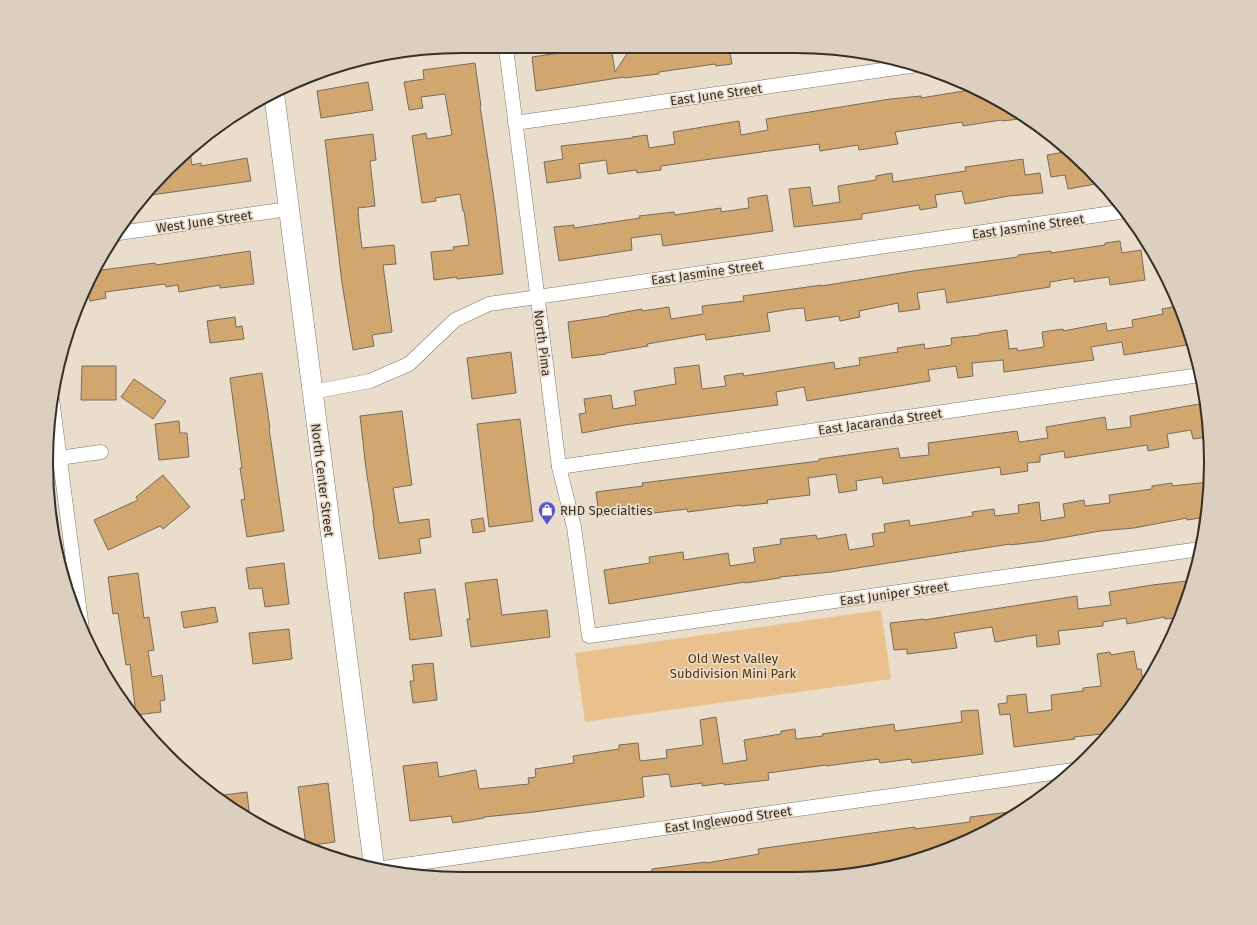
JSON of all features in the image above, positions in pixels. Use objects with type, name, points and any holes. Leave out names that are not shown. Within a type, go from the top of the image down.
[{"type":"street","name":"North Pima","points":[[507,53],[559,467],[574,527],[589,636]]},
{"type":"street","name":"East June Street","points":[[515,123],[901,67]]},
{"type":"street","name":"North Center Street","points":[[275,99],[373,862]]},
{"type":"street","name":"West June Street","points":[[124,232],[288,209]]},
{"type":"street","name":"East Jasmine Street","points":[[312,392],[370,382],[409,364],[455,320],[489,304],[1118,212]]},
{"type":"street","name":"East Jacaranda Street","points":[[559,467],[1194,376]]},
{"type":"street","points":[[55,426],[79,604]]},
{"type":"street","points":[[59,458],[101,452]]},
{"type":"street","name":"East Juniper Street","points":[[589,636],[1194,550]]},
{"type":"street","name":"East Inglewood Street","points":[[397,866],[1063,771]]},
{"type":"green space","name":"Old West Valley Subdivision Mini Park","points":[[881,610],[891,679],[585,722],[575,653]]},
{"type":"building","points":[[559,53],[612,53],[615,72],[627,53],[730,53],[732,64],[716,66],[715,64],[659,72],[659,74],[624,77],[536,91],[532,57]]},
{"type":"building","points":[[475,63],[503,274],[434,280],[431,252],[454,250],[453,247],[469,245],[464,211],[460,194],[435,198],[436,201],[422,203],[412,136],[426,133],[427,139],[452,135],[445,94],[421,97],[423,108],[409,110],[404,82],[424,79],[423,70]]},
{"type":"building","points":[[368,82],[373,110],[321,118],[317,91]]},
{"type":"building","points":[[966,91],[1017,119],[1001,120],[963,126],[962,122],[895,132],[898,144],[859,150],[858,145],[820,151],[819,144],[661,166],[661,170],[637,173],[636,170],[608,174],[606,160],[579,164],[581,178],[547,183],[544,162],[563,159],[561,146],[647,135],[649,148],[675,144],[673,132],[739,121],[741,135],[768,130],[766,119],[890,99],[921,96],[921,98]]},
{"type":"building","points":[[373,134],[376,160],[370,161],[375,206],[358,208],[359,223],[362,248],[394,245],[396,264],[383,265],[392,332],[372,335],[374,346],[353,350],[342,283],[325,140]]},
{"type":"building","points":[[1062,153],[1095,184],[1068,189],[1065,175],[1051,177],[1047,155]]},
{"type":"building","points":[[191,156],[192,165],[201,163],[201,166],[247,158],[251,181],[153,195]]},
{"type":"building","points":[[1023,159],[1025,175],[1040,173],[1043,193],[1009,196],[965,204],[962,191],[935,195],[937,207],[920,210],[919,205],[862,214],[862,219],[794,227],[789,189],[810,187],[813,206],[840,202],[838,186],[876,180],[876,176],[892,173],[893,182],[966,171],[965,167]]},
{"type":"building","points":[[767,195],[773,231],[663,246],[661,234],[631,238],[632,250],[559,261],[554,227],[574,225],[574,228],[640,218],[639,216],[674,212],[675,215],[721,208],[721,212],[749,208],[748,198]]},
{"type":"building","points":[[1120,241],[1122,253],[1141,250],[1145,280],[1110,285],[1109,277],[1074,282],[1074,278],[1050,282],[1050,287],[947,303],[945,289],[917,293],[920,309],[899,312],[898,303],[859,311],[860,317],[840,321],[839,316],[806,321],[804,308],[791,309],[767,313],[770,331],[706,340],[705,334],[647,344],[648,346],[606,354],[572,358],[568,322],[642,309],[642,311],[669,307],[671,319],[703,314],[702,306],[744,301],[743,296],[1018,257],[1018,255],[1051,251],[1051,253],[1105,245],[1105,243]]},
{"type":"building","points":[[250,251],[254,284],[220,288],[220,285],[179,292],[178,285],[166,287],[165,284],[105,292],[106,298],[90,301],[89,296],[101,270],[155,263],[156,265]]},
{"type":"building","points":[[1173,307],[1186,345],[1124,355],[1122,342],[1091,347],[1094,360],[1004,372],[1003,360],[972,363],[973,376],[958,378],[956,366],[928,370],[930,381],[807,401],[804,387],[776,392],[778,405],[625,425],[582,433],[579,414],[586,413],[584,399],[611,395],[613,409],[636,405],[634,391],[676,384],[674,368],[699,365],[702,389],[726,386],[724,376],[743,373],[744,376],[834,362],[835,369],[860,365],[859,358],[898,352],[897,348],[924,344],[925,349],[952,345],[951,338],[1007,330],[1009,349],[1017,348],[1017,351],[1044,347],[1042,332],[1063,329],[1063,331],[1106,323],[1107,331],[1133,327],[1132,320],[1163,314],[1162,309]]},
{"type":"building","points":[[235,317],[236,327],[242,326],[244,339],[210,343],[207,321]]},
{"type":"building","points":[[511,352],[516,393],[472,399],[467,358]]},
{"type":"building","points":[[82,366],[116,366],[116,400],[81,400]]},
{"type":"building","points":[[262,373],[284,531],[247,537],[241,500],[245,499],[240,468],[242,468],[230,378]]},
{"type":"building","points":[[134,379],[166,401],[153,419],[121,397]]},
{"type":"building","points":[[1199,404],[1203,438],[1193,439],[1191,430],[1167,434],[1169,447],[1148,451],[1147,445],[1065,458],[1064,451],[1040,455],[1040,462],[1027,463],[1028,471],[1001,475],[1000,467],[883,484],[882,477],[856,481],[857,490],[839,493],[836,474],[808,478],[810,495],[767,500],[768,503],[688,512],[687,509],[646,514],[646,510],[599,516],[596,492],[643,486],[642,483],[819,461],[819,459],[898,448],[900,458],[929,455],[928,443],[1017,431],[1019,442],[1048,438],[1046,427],[1105,417],[1107,430],[1131,427],[1130,416]]},
{"type":"building","points":[[402,411],[412,485],[393,488],[399,523],[429,519],[431,537],[419,539],[421,553],[379,559],[360,416]]},
{"type":"building","points":[[520,419],[533,521],[489,527],[477,424]]},
{"type":"building","points":[[179,421],[180,433],[187,433],[189,457],[159,460],[155,424]]},
{"type":"building","points":[[163,475],[190,507],[163,529],[160,526],[108,550],[94,520],[138,500],[136,497]]},
{"type":"building","points":[[1172,483],[1172,486],[1203,483],[1200,518],[1187,520],[1187,518],[1134,528],[1100,531],[1044,541],[1010,544],[831,572],[745,582],[609,604],[604,570],[650,563],[649,557],[683,552],[684,560],[728,553],[730,566],[755,562],[753,548],[781,544],[780,539],[816,535],[817,539],[846,534],[849,550],[874,546],[872,534],[885,532],[884,524],[909,520],[910,526],[973,516],[972,512],[994,509],[995,516],[1019,513],[1018,505],[1039,502],[1041,521],[1065,517],[1063,504],[1084,500],[1085,506],[1110,503],[1109,495],[1152,489],[1152,486]]},
{"type":"building","points":[[483,518],[485,531],[473,533],[471,520]]},
{"type":"building","points":[[284,563],[289,604],[265,607],[262,588],[249,589],[246,568]]},
{"type":"building","points":[[138,573],[144,618],[149,617],[154,650],[148,651],[152,677],[162,675],[165,700],[160,701],[161,712],[140,715],[135,708],[130,664],[126,665],[118,613],[113,614],[108,577]]},
{"type":"building","points":[[497,579],[502,615],[547,610],[550,637],[471,647],[467,619],[470,619],[465,583]]},
{"type":"building","points":[[1186,581],[1173,618],[1165,619],[1165,617],[1127,624],[1126,618],[1103,622],[1103,626],[1058,631],[1060,644],[1037,647],[1036,635],[995,642],[992,627],[954,633],[957,648],[907,654],[907,649],[894,650],[890,623],[924,620],[1077,596],[1078,609],[1111,605],[1109,592]]},
{"type":"building","points":[[435,589],[442,636],[410,640],[404,593]]},
{"type":"building","points":[[215,607],[218,622],[184,628],[181,612]]},
{"type":"building","points":[[289,629],[292,659],[253,664],[249,633]]},
{"type":"building","points":[[1134,651],[1137,669],[1141,669],[1142,678],[1119,712],[1101,734],[1014,747],[1010,714],[1000,715],[998,704],[1007,703],[1007,696],[1026,694],[1028,713],[1052,710],[1051,695],[1083,691],[1083,688],[1101,686],[1097,654],[1110,652],[1111,655]]},
{"type":"building","points":[[433,663],[437,700],[413,703],[410,681],[414,681],[412,665]]},
{"type":"building","points":[[978,710],[983,754],[912,763],[911,759],[880,763],[879,759],[826,765],[768,773],[769,780],[724,785],[724,783],[702,786],[702,783],[671,787],[669,774],[642,777],[644,797],[534,812],[484,817],[453,823],[451,816],[410,821],[403,766],[437,762],[439,777],[476,770],[479,789],[529,784],[528,778],[536,777],[535,769],[574,763],[573,756],[619,749],[619,745],[638,743],[640,761],[667,758],[666,750],[703,745],[700,720],[716,717],[723,764],[747,760],[744,740],[781,734],[781,731],[795,729],[796,739],[894,724],[895,731],[962,722],[961,711]]},
{"type":"building","points":[[328,783],[335,842],[316,845],[305,841],[298,787]]},
{"type":"building","points":[[247,792],[249,812],[235,803],[224,795]]},
{"type":"building","points":[[1007,812],[976,830],[951,841],[900,858],[874,864],[821,871],[794,872],[652,872],[652,869],[706,863],[759,854],[758,849],[915,827],[915,829],[970,822],[970,817]]},
{"type":"place","name":"RHD Specialties","points":[[547,525]]}]
